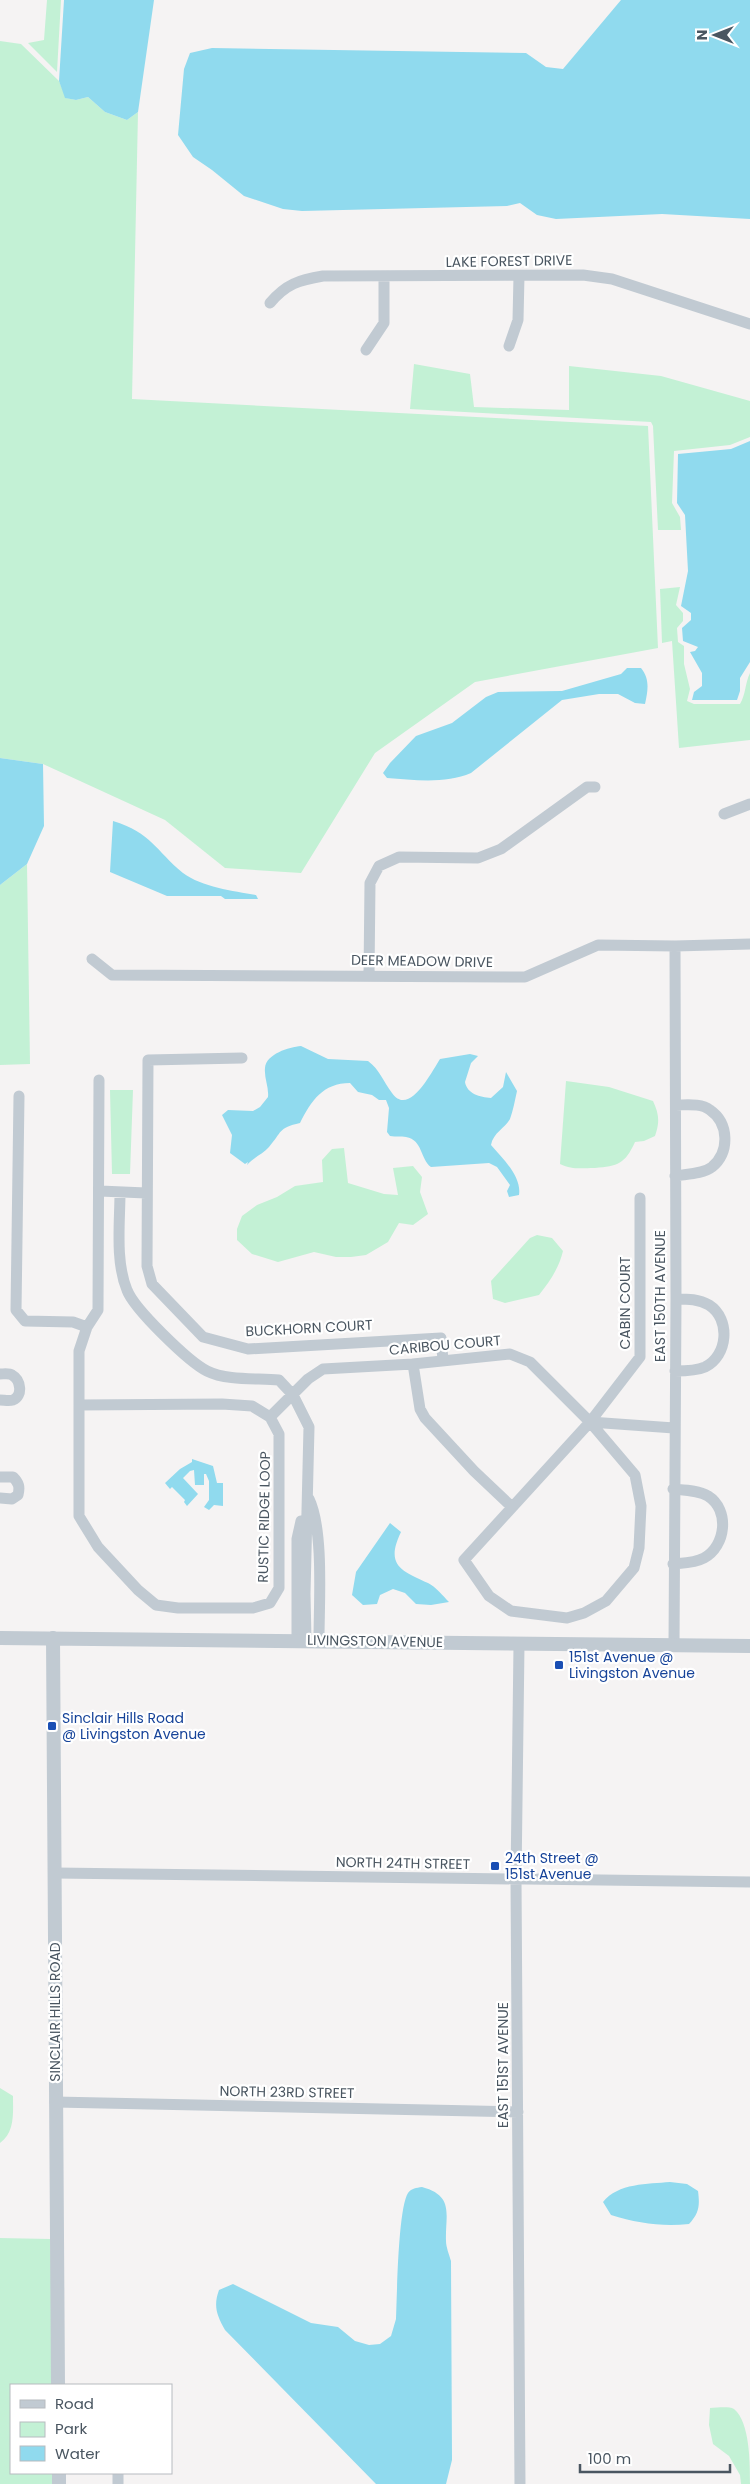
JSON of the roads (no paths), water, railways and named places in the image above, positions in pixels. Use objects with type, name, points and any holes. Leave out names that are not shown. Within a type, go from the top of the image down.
[{"type":"street","name":"LAKE FOREST DRIVE","points":[[270,303],[281,289],[302,279],[323,276],[583,275],[612,279],[750,324]]},
{"type":"street","points":[[509,346],[518,320],[519,276]]},
{"type":"street","points":[[366,350],[384,323],[384,277]]},
{"type":"street","points":[[369,975],[370,882],[379,866],[399,857],[478,858],[501,849],[587,787],[595,787]]},
{"type":"street","points":[[724,814],[750,804]]},
{"type":"street","name":"DEER MEADOW DRIVE","points":[[92,959],[112,975],[525,977],[598,945],[675,946],[750,944]]},
{"type":"street","name":"EAST 150TH AVENUE","points":[[674,1646],[673,1489],[676,1299],[675,946]]},
{"type":"street","name":"BUCKHORN COURT","points":[[242,1058],[148,1060],[147,1266],[152,1284],[203,1336],[248,1349],[441,1338],[443,1360]]},
{"type":"street","name":"RUSTIC RIDGE LOOP","points":[[99,1080],[98,1310],[87,1327],[79,1351],[79,1516],[98,1547],[138,1590],[156,1605],[178,1608],[254,1608],[270,1603],[279,1588],[280,1434],[270,1417]]},
{"type":"street","points":[[18,1096],[16,1310],[25,1321],[73,1322],[87,1327]]},
{"type":"street","points":[[675,1176],[694,1174],[712,1167],[721,1154],[726,1136],[721,1122],[709,1109],[694,1104],[676,1105]]},
{"type":"street","points":[[100,1191],[146,1193]]},
{"type":"street","points":[[120,1192],[121,1261],[127,1291],[154,1326],[207,1371],[229,1376],[279,1380],[293,1395],[309,1427],[308,1495],[297,1539],[307,1639]]},
{"type":"street","name":"CABIN COURT","points":[[512,1508],[590,1422],[640,1357],[640,1198]]},
{"type":"street","points":[[675,1371],[699,1369],[707,1366],[721,1352],[724,1341],[723,1325],[718,1314],[711,1306],[700,1300],[676,1299]]},
{"type":"street","name":"CARIBOU COURT","points":[[293,1395],[308,1378],[323,1369],[413,1364],[510,1354],[530,1362],[590,1422],[635,1474],[640,1506],[639,1548],[634,1568],[606,1601],[584,1613],[567,1618],[511,1611],[489,1596],[464,1560],[512,1508]]},
{"type":"street","points":[[413,1364],[420,1409],[425,1418],[474,1471],[512,1508]]},
{"type":"street","points":[[0,1374],[11,1374],[17,1379],[20,1388],[17,1397],[12,1400],[0,1400]]},
{"type":"street","points":[[79,1406],[222,1404],[252,1406],[270,1417],[293,1395]]},
{"type":"street","points":[[590,1422],[674,1428]]},
{"type":"street","points":[[0,1476],[13,1477],[18,1481],[19,1488],[18,1495],[12,1499],[0,1498]]},
{"type":"street","points":[[673,1489],[706,1494],[718,1507],[723,1528],[717,1547],[710,1554],[694,1562],[673,1564]]},
{"type":"street","points":[[307,1639],[318,1529],[314,1509],[308,1495]]},
{"type":"street","name":"LIVINGSTON AVENUE","points":[[0,1638],[307,1639],[519,1645],[750,1646]]},
{"type":"street","name":"SINCLAIR HILLS ROAD","points":[[53,1638],[58,2384]]},
{"type":"street","name":"EAST 151ST AVENUE","points":[[519,1645],[516,1879],[520,2484]]},
{"type":"street","name":"NORTH 24TH STREET","points":[[55,1873],[750,1882]]},
{"type":"street","name":"NORTH 23RD STREET","points":[[55,2102],[518,2112]]},
{"type":"water","points":[[64,0],[154,0],[138,112],[127,120],[105,112],[88,97],[76,100],[65,98],[59,81]]},
{"type":"water","points":[[621,0],[750,0],[750,219],[662,214],[556,219],[537,215],[520,203],[507,206],[302,211],[283,209],[244,196],[193,157],[178,135],[184,69],[190,53],[212,48],[526,53],[546,67],[563,69]]},
{"type":"water","points":[[750,441],[750,662],[740,678],[740,691],[737,700],[692,700],[694,692],[702,686],[702,673],[690,652],[695,651],[698,647],[683,641],[682,628],[691,620],[691,613],[681,606],[688,571],[685,515],[677,503],[678,454],[731,449]]},
{"type":"water","points":[[627,668],[641,668],[646,676],[648,685],[645,704],[635,703],[618,694],[599,694],[562,700],[471,773],[451,779],[408,780],[387,778],[383,773],[416,736],[452,723],[486,697],[498,692],[562,691],[621,674]]},
{"type":"water","points":[[0,758],[43,764],[44,826],[27,864],[0,885]]},
{"type":"water","points":[[113,821],[145,837],[174,865],[191,878],[218,888],[256,895],[258,899],[225,899],[221,896],[167,896],[110,872]]},
{"type":"water","points":[[301,1046],[328,1059],[368,1061],[376,1068],[392,1093],[399,1099],[405,1100],[419,1090],[440,1059],[470,1054],[478,1056],[471,1063],[465,1082],[471,1092],[483,1097],[491,1098],[503,1087],[506,1072],[517,1091],[510,1119],[494,1137],[491,1145],[514,1174],[519,1188],[519,1195],[509,1197],[507,1191],[510,1185],[497,1167],[489,1163],[431,1167],[427,1164],[416,1142],[406,1137],[390,1136],[387,1132],[389,1108],[386,1100],[379,1100],[372,1095],[358,1092],[350,1083],[332,1086],[325,1090],[309,1107],[300,1123],[281,1131],[267,1149],[247,1165],[248,1162],[245,1164],[230,1153],[232,1135],[222,1115],[228,1110],[253,1111],[260,1107],[268,1097],[265,1072],[266,1063],[279,1052]]},
{"type":"water","points":[[192,1459],[213,1466],[217,1483],[223,1483],[223,1506],[214,1505],[209,1510],[204,1507],[209,1500],[209,1481],[206,1474],[204,1474],[204,1485],[195,1485],[194,1470],[190,1471],[183,1478],[198,1494],[187,1506],[184,1502],[185,1500],[165,1483],[180,1469],[192,1462]]},
{"type":"water","points":[[390,1523],[401,1532],[396,1543],[395,1552],[395,1559],[398,1565],[410,1575],[437,1589],[449,1602],[431,1605],[416,1604],[405,1593],[393,1589],[380,1595],[377,1604],[363,1605],[352,1595],[356,1572]]},
{"type":"water","points":[[670,2182],[687,2184],[698,2191],[698,2209],[689,2224],[659,2225],[621,2218],[611,2215],[603,2202],[609,2196],[625,2188],[643,2184]]},
{"type":"water","points":[[422,2187],[440,2196],[444,2201],[447,2215],[446,2243],[451,2261],[452,2460],[446,2484],[376,2484],[225,2330],[218,2315],[216,2301],[219,2290],[233,2284],[311,2323],[338,2327],[355,2341],[369,2345],[380,2344],[391,2336],[396,2319],[399,2253],[405,2202],[410,2191],[414,2188]]},
{"type":"place","name":"151st Avenue @ Livingston Avenue","points":[[559,1665]]},
{"type":"place","name":"Sinclair Hills Road @ Livingston Avenue","points":[[52,1726]]},
{"type":"place","name":"24th Street @ 151st Avenue","points":[[495,1866]]}]
